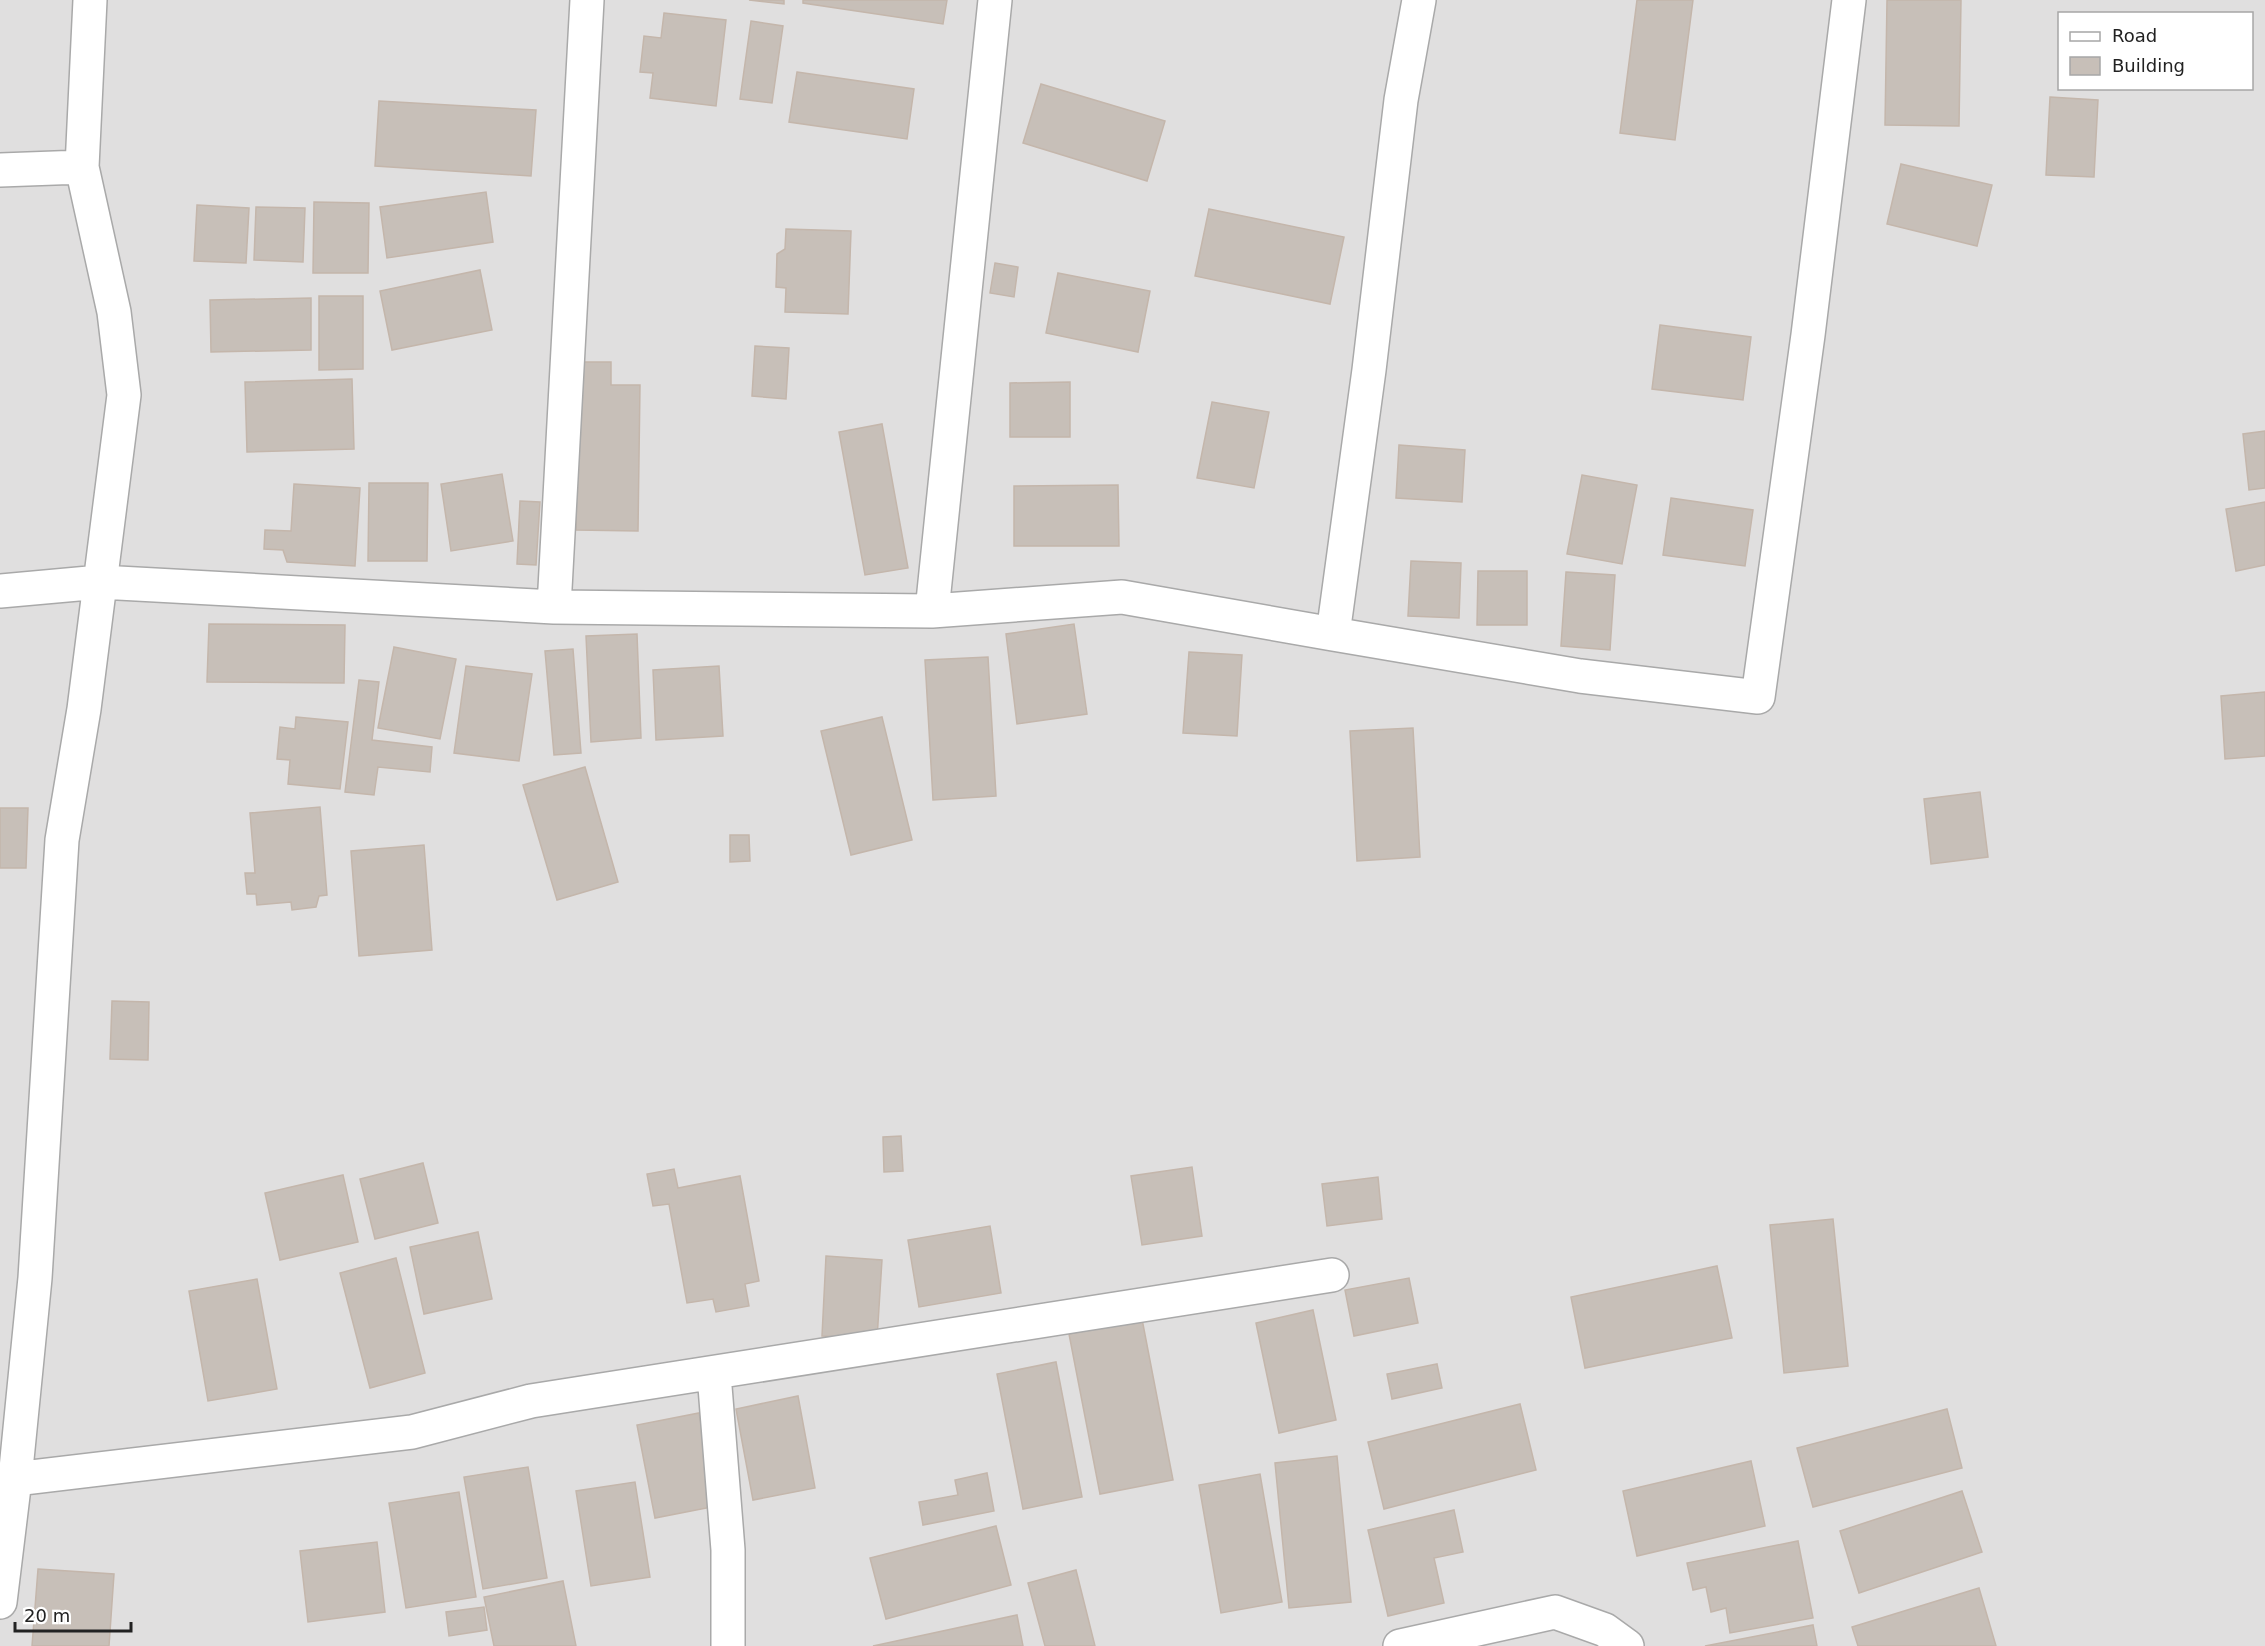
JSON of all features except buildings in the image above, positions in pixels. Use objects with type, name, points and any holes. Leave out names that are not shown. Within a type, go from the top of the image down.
[{"type":"street","points":[[0,1602],[35,1278],[62,840],[84,709],[124,395],[114,312],[82,166],[90,0]]},
{"type":"street","points":[[554,607],[587,0]]},
{"type":"street","points":[[932,611],[995,0]]},
{"type":"street","points":[[1333,634],[1369,370],[1401,100],[1419,0]]},
{"type":"street","points":[[0,591],[100,582],[554,607],[932,611],[1122,597],[1580,676],[1758,697],[1808,335],[1849,0]]},
{"type":"street","points":[[0,170],[82,166]]},
{"type":"street","points":[[15,1479],[412,1432],[531,1401],[1332,1275]]},
{"type":"street","points":[[714,1374],[728,1550],[728,1646]]},
{"type":"street","points":[[1400,1646],[1555,1612],[1605,1630],[1628,1646]]},
{"type":"shaded area","points":[[0,0],[2265,0],[2265,1646],[0,1646]]}]
